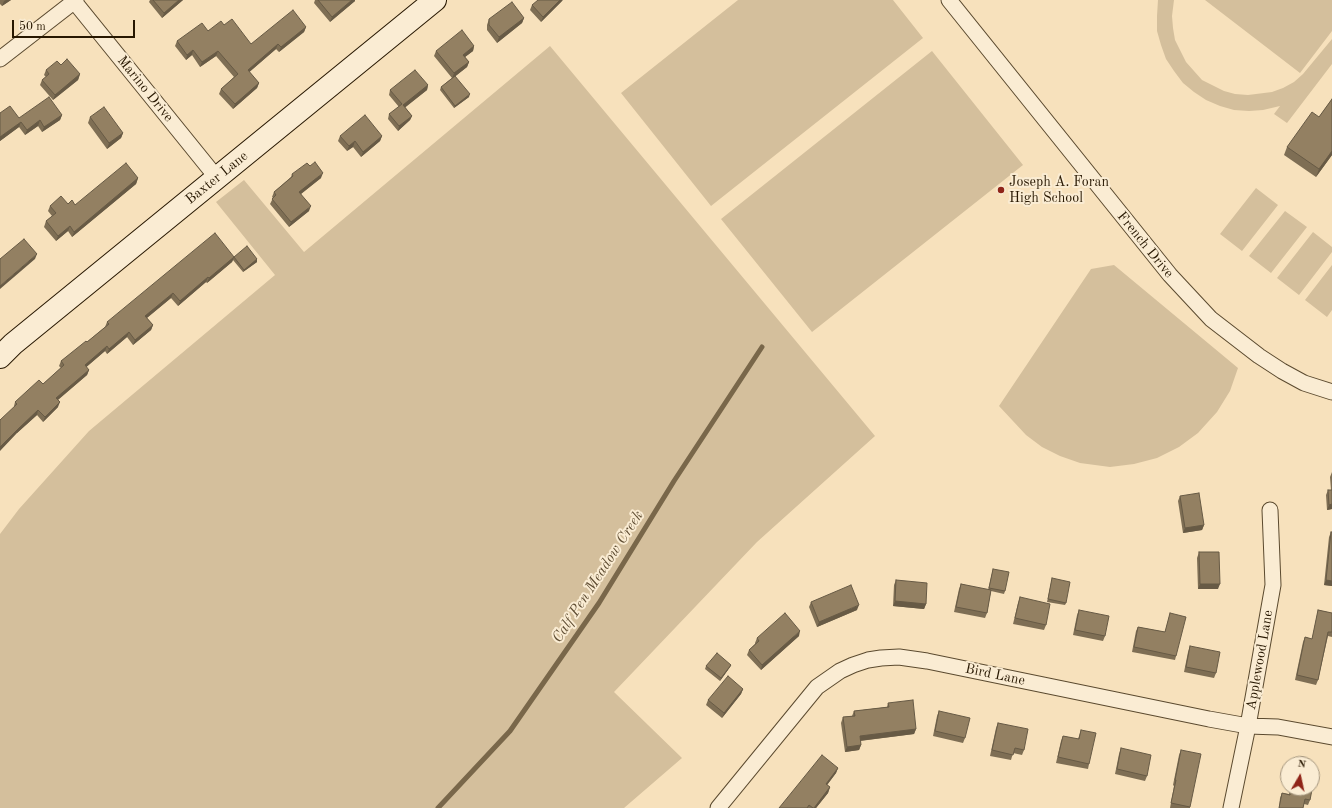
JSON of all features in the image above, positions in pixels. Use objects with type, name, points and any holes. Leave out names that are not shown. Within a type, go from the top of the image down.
[{"type":"street","name":"Baxter Lane","points":[[0,357],[13,344],[435,0]]},
{"type":"street","name":"French Drive","points":[[949,0],[1170,275],[1211,319],[1259,356],[1282,371],[1304,383],[1332,392]]},
{"type":"street","name":"Marino Drive","points":[[75,1],[217,178]]},
{"type":"street","points":[[0,59],[75,1]]},
{"type":"street","name":"Applewood Lane","points":[[1231,808],[1274,585],[1270,510]]},
{"type":"street","name":"Bird Lane","points":[[718,808],[818,687],[840,671],[853,665],[868,660],[881,658],[899,657],[927,661],[1120,702],[1248,726],[1278,727],[1332,737]]},
{"type":"shaded area","points":[[738,0],[893,0],[923,38],[711,206],[621,93]]},
{"type":"shaded area","points":[[1158,0],[1174,0],[1172,16],[1175,40],[1186,62],[1202,80],[1224,91],[1248,95],[1272,92],[1283,88],[1294,82],[1303,74],[1332,39],[1332,64],[1287,123],[1274,114],[1280,106],[1263,110],[1249,111],[1234,110],[1220,106],[1206,100],[1183,83],[1166,59],[1157,31]]},
{"type":"shaded area","points":[[1205,0],[1332,0],[1332,31],[1300,73]]},
{"type":"shaded area","points":[[550,46],[875,436],[757,542],[614,692],[682,758],[624,808],[0,808],[0,534],[19,509],[89,431],[275,275],[216,202],[244,180],[304,252]]},
{"type":"shaded area","points":[[932,51],[1023,165],[812,332],[721,219]]},
{"type":"shaded area","points":[[1256,188],[1278,205],[1242,251],[1220,234]]},
{"type":"shaded area","points":[[1285,211],[1307,227],[1271,273],[1249,256]]},
{"type":"shaded area","points":[[1313,232],[1332,247],[1332,252],[1299,295],[1277,278]]},
{"type":"shaded area","points":[[1114,265],[1238,368],[1230,391],[1217,412],[1198,433],[1179,447],[1157,458],[1134,464],[1110,467],[1080,463],[1060,456],[1042,447],[1026,435],[999,406],[1091,269]]},
{"type":"shaded area","points":[[1332,265],[1332,310],[1327,317],[1305,300]]},
{"type":"building","points":[[153,0],[179,0],[164,13]]},
{"type":"building","points":[[318,0],[352,0],[332,17]]},
{"type":"building","points":[[538,0],[560,0],[543,17],[532,5]]},
{"type":"building","points":[[512,2],[524,18],[499,37],[489,25],[489,19]]},
{"type":"building","points":[[293,10],[306,27],[281,47],[278,44],[248,70],[259,83],[235,104],[221,89],[238,74],[218,51],[202,62],[193,50],[187,55],[177,41],[202,23],[208,31],[221,21],[224,25],[232,19],[251,44]]},
{"type":"building","points":[[462,30],[474,46],[463,55],[469,62],[454,73],[436,51]]},
{"type":"building","points":[[67,59],[80,74],[55,95],[42,80],[49,74],[46,70],[57,61],[61,65]]},
{"type":"building","points":[[415,70],[428,85],[403,105],[412,116],[399,126],[389,114],[402,104],[390,90]]},
{"type":"building","points":[[455,76],[470,94],[455,106],[441,87]]},
{"type":"building","points":[[49,97],[62,115],[44,127],[40,120],[27,130],[21,122],[0,137],[0,113],[10,106],[19,118]]},
{"type":"building","points":[[1332,99],[1332,151],[1319,169],[1287,147],[1312,112],[1319,117]]},
{"type":"building","points":[[104,107],[123,133],[109,143],[90,117]]},
{"type":"building","points":[[365,115],[382,136],[363,152],[355,141],[349,146],[340,136]]},
{"type":"building","points":[[315,162],[323,173],[299,192],[311,206],[291,222],[272,199],[276,195],[274,192],[293,176],[292,174],[307,163],[310,166]]},
{"type":"building","points":[[126,163],[138,178],[74,232],[70,226],[58,236],[46,221],[56,213],[50,206],[61,196],[68,204],[72,200],[75,205]]},
{"type":"building","points":[[215,233],[234,257],[180,301],[173,293],[145,316],[153,325],[135,340],[129,332],[109,349],[107,346],[85,365],[89,370],[56,398],[60,402],[45,417],[38,410],[0,447],[0,420],[17,404],[15,402],[39,380],[43,384],[64,365],[61,361],[109,324],[107,322]]},
{"type":"building","points":[[24,239],[37,254],[0,286],[0,259]]},
{"type":"building","points":[[247,246],[257,259],[244,270],[234,257]]},
{"type":"building","points":[[1328,490],[1332,490],[1332,504],[1329,505]]},
{"type":"building","points":[[1199,493],[1204,525],[1185,528],[1180,496]]},
{"type":"building","points":[[1332,532],[1332,581],[1326,580]]},
{"type":"building","points":[[1199,552],[1219,552],[1220,584],[1200,584]]},
{"type":"building","points":[[993,569],[1009,572],[1005,591],[989,588]]},
{"type":"building","points":[[1052,578],[1070,582],[1066,603],[1048,599]]},
{"type":"building","points":[[896,580],[927,583],[926,604],[895,601]]},
{"type":"building","points":[[961,584],[991,590],[987,613],[956,607]]},
{"type":"building","points":[[851,585],[859,605],[819,622],[811,602]]},
{"type":"building","points":[[1020,597],[1050,604],[1046,625],[1015,618]]},
{"type":"building","points":[[1079,610],[1109,616],[1105,636],[1075,630]]},
{"type":"building","points":[[1318,610],[1332,613],[1332,632],[1328,632],[1318,680],[1297,675],[1305,637],[1312,639]]},
{"type":"building","points":[[785,613],[800,631],[762,665],[749,650],[759,641],[757,638]]},
{"type":"building","points":[[1170,613],[1186,617],[1176,656],[1134,647],[1138,627],[1165,632]]},
{"type":"building","points":[[1190,646],[1220,652],[1216,673],[1186,667]]},
{"type":"building","points":[[717,653],[731,665],[721,678],[706,666]]},
{"type":"building","points":[[728,676],[743,689],[724,713],[708,700]]},
{"type":"building","points":[[913,700],[916,729],[860,736],[861,745],[847,747],[843,717],[855,716],[854,711],[889,707],[888,703]]},
{"type":"building","points":[[939,711],[970,718],[965,738],[935,731]]},
{"type":"building","points":[[998,723],[1028,729],[1024,750],[1015,748],[1013,755],[992,750]]},
{"type":"building","points":[[1081,730],[1096,733],[1089,764],[1058,757],[1063,736],[1079,739]]},
{"type":"building","points":[[1121,748],[1151,755],[1147,776],[1117,769]]},
{"type":"building","points":[[1181,750],[1201,754],[1190,807],[1171,803]]},
{"type":"building","points":[[822,755],[838,768],[826,784],[830,787],[814,808],[809,805],[807,808],[779,808]]},
{"type":"building","points":[[1281,796],[1311,796],[1310,800],[1305,799],[1303,808],[1279,808]]},
{"type":"waterway","name":"Calf Pen Meadow Creek","points":[[438,808],[510,731],[599,603],[674,481],[762,347]]},
{"type":"place","name":"Joseph A. Foran High School","points":[[1001,190]]}]
